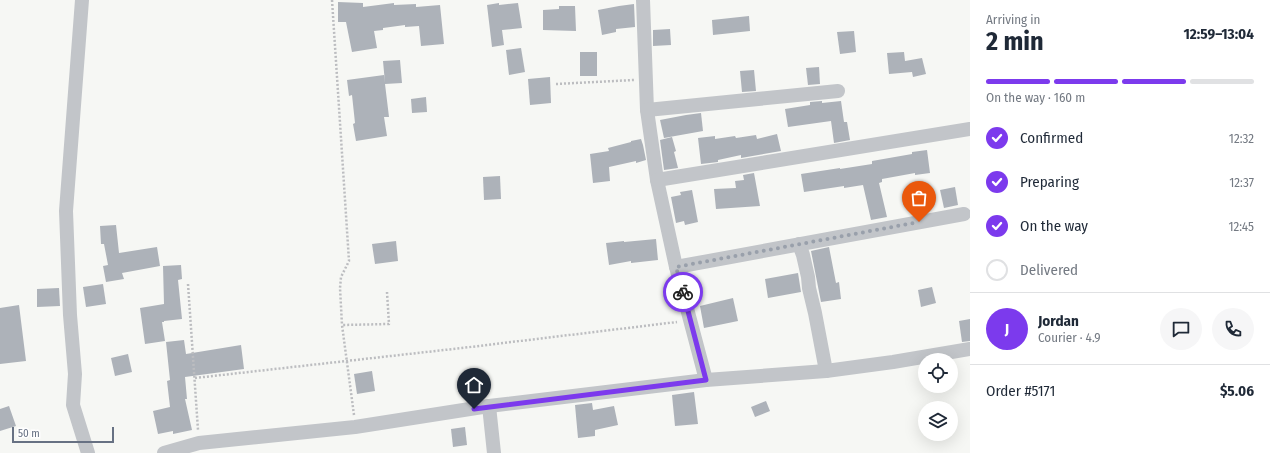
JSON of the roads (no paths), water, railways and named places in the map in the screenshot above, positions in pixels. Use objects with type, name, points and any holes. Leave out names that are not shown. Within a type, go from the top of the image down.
[{"type":"street","points":[[82,0],[66,211],[70,315],[75,374],[72,405],[88,453]]},
{"type":"street","points":[[643,0],[648,110],[657,180],[676,267],[706,380]]},
{"type":"street","points":[[648,110],[838,91]]},
{"type":"street","points":[[657,180],[970,129]]},
{"type":"street","points":[[676,267],[964,214]]},
{"type":"street","points":[[799,244],[803,255],[826,371]]},
{"type":"street","points":[[164,453],[199,443],[355,427],[489,406],[706,380],[826,371],[894,362],[970,349]]},
{"type":"street","points":[[489,406],[494,453]]}]
